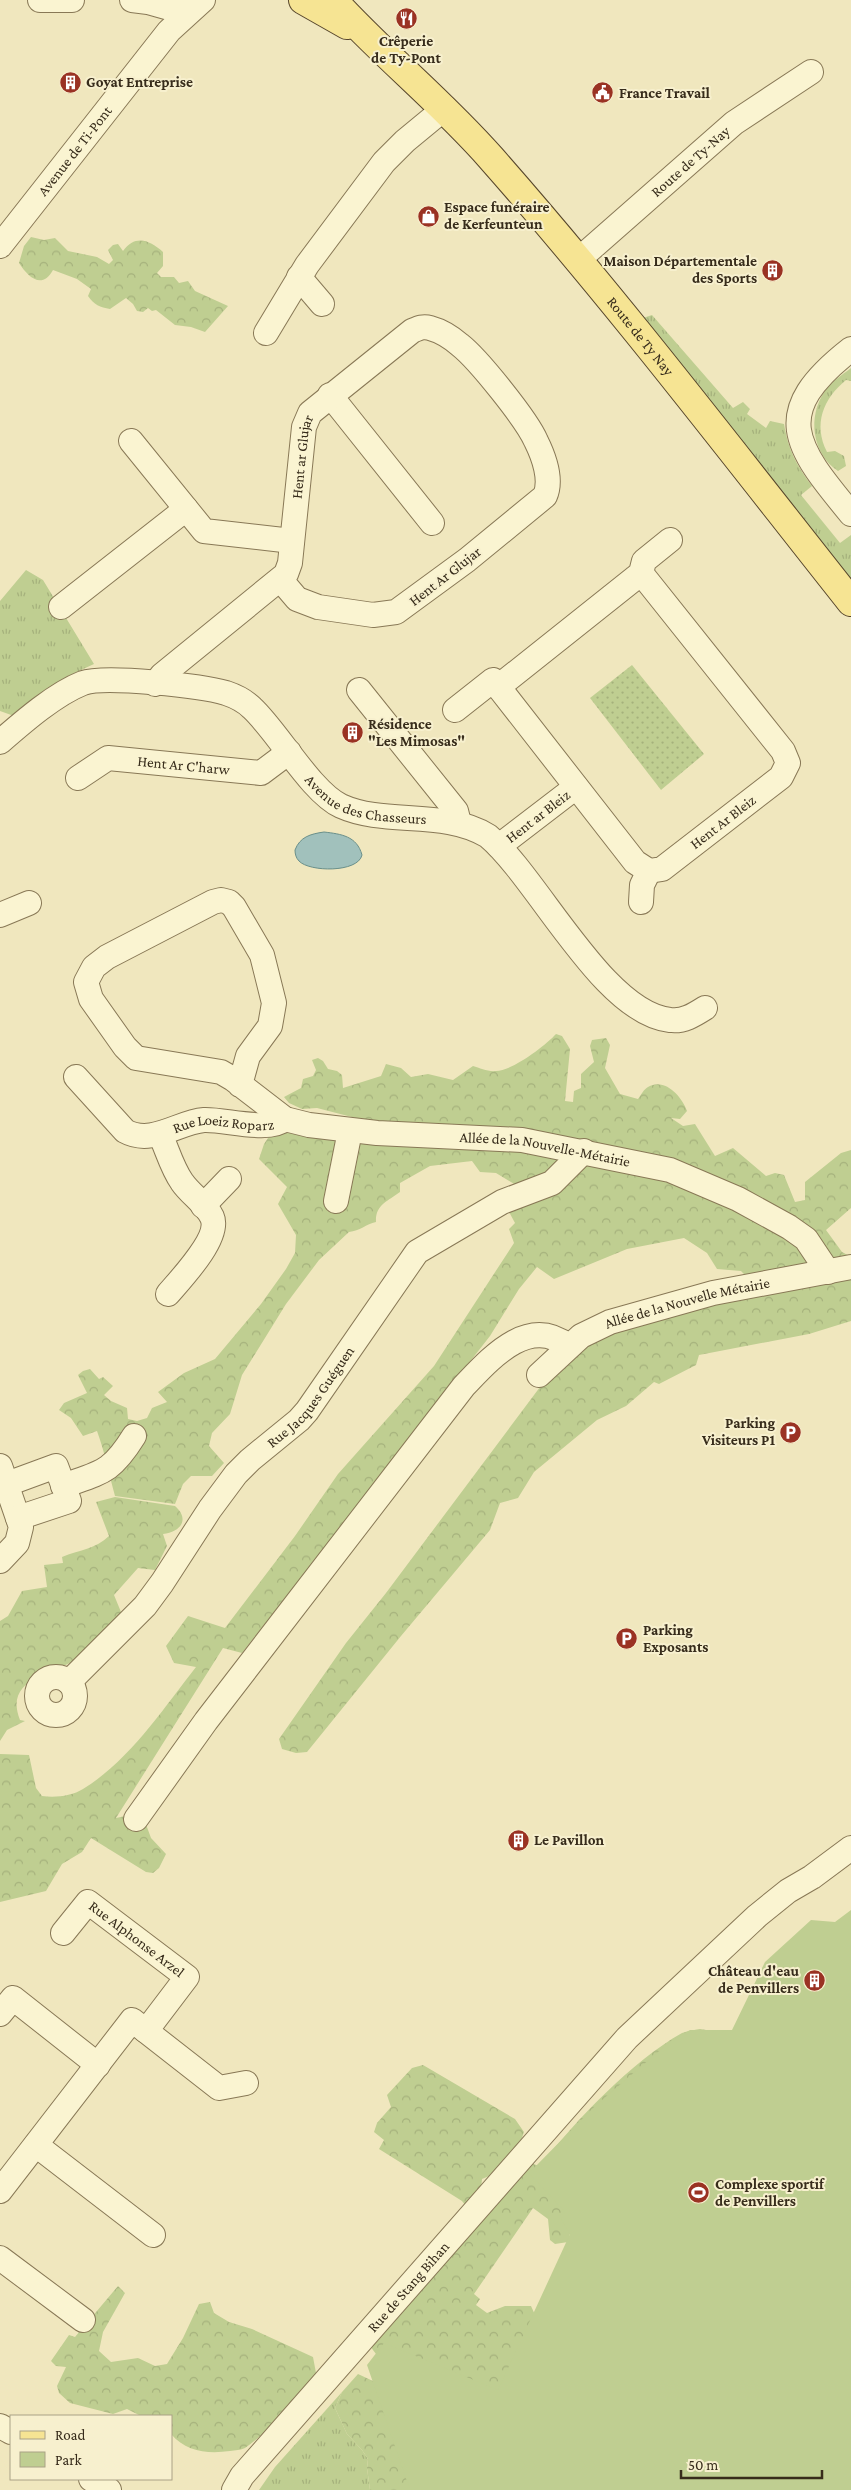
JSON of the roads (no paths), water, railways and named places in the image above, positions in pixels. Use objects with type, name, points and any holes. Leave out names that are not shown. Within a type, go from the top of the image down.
[{"type":"main road","name":"Route de Ty Nay","points":[[303,0],[374,42]]},
{"type":"main road","name":"Route de Ty Nay","points":[[333,0],[374,42],[445,108],[511,180],[851,602]]},
{"type":"street","points":[[40,0],[72,0]]},
{"type":"street","points":[[132,0],[182,11]]},
{"type":"street","name":"Avenue de Ti-Pont","points":[[0,246],[182,11]]},
{"type":"street","name":"Route de Ty-Nay","points":[[577,261],[734,123],[811,72]]},
{"type":"street","points":[[266,334],[299,277],[384,162],[405,141],[445,108]]},
{"type":"street","points":[[299,277],[322,304]]},
{"type":"street","name":"Hent ar Glujar","points":[[280,579],[289,569],[304,427],[310,413],[404,336],[422,327]]},
{"type":"street","name":"Hent Ar Glujar","points":[[280,579],[297,598],[318,607],[373,614],[396,612],[467,560],[545,496],[548,484],[545,469],[541,452],[531,432],[467,351],[440,332],[422,327]]},
{"type":"street","points":[[851,349],[828,368],[812,385],[801,407],[799,428],[809,461],[851,514]]},
{"type":"street","name":"Hent Ar Glujar","points":[[330,395],[432,523]]},
{"type":"street","points":[[131,441],[200,528],[207,532],[292,541]]},
{"type":"street","points":[[60,608],[186,509]]},
{"type":"street","points":[[455,710],[492,680],[498,687],[640,573],[644,560],[670,540]]},
{"type":"street","name":"Hent Ar Bleiz","points":[[498,687],[635,862],[649,871],[662,869],[781,777],[788,763],[783,751],[640,573]]},
{"type":"street","points":[[155,684],[162,675],[280,579]]},
{"type":"street","name":"Avenue des Chasseurs","points":[[0,742],[66,692],[85,682],[117,680],[212,690],[233,696],[254,710],[323,792],[342,807],[360,812],[459,823],[477,829],[488,836],[499,846],[614,989],[647,1012],[669,1020],[684,1019],[705,1008]]},
{"type":"street","points":[[359,690],[456,811],[459,823]]},
{"type":"street","name":"Hent Ar C'harw","points":[[78,778],[108,758],[261,773],[289,752]]},
{"type":"street","name":"Hent ar Bleiz","points":[[499,846],[576,787]]},
{"type":"street","points":[[641,902],[642,885],[649,871]]},
{"type":"street","name":"Allée de la Nouvelle-Métairie","points":[[240,1084],[248,1056],[270,1026],[274,1003],[262,955],[240,913],[229,902],[221,900],[203,905],[107,957],[94,967],[86,982],[91,999],[132,1054],[141,1059],[221,1072],[240,1084],[285,1119],[309,1126],[350,1131],[522,1140],[584,1151],[670,1170],[738,1199],[806,1239],[828,1272]]},
{"type":"street","points":[[0,915],[29,903]]},
{"type":"street","name":"Rue Loeiz Roparz","points":[[76,1077],[125,1131],[135,1135],[160,1134],[195,1121],[264,1125],[276,1124],[285,1119]]},
{"type":"street","points":[[336,1201],[350,1131]]},
{"type":"street","name":"Rue Loeiz Roparz","points":[[160,1134],[182,1183],[213,1220],[211,1233],[196,1260],[168,1294]]},
{"type":"street","name":"Rue Jacques Guéguen","points":[[69,1682],[144,1606],[162,1583],[210,1509],[236,1474],[257,1453],[307,1412],[417,1252],[502,1202],[552,1183],[584,1151]]},
{"type":"street","points":[[203,1206],[229,1179]]},
{"type":"street","name":"Allée de la Nouvelle Métairie","points":[[539,1375],[568,1346],[596,1328],[627,1317],[722,1292],[785,1278],[851,1267]]},
{"type":"street","points":[[136,1819],[212,1713],[464,1386],[502,1350],[530,1335],[552,1336],[568,1346]]},
{"type":"street","points":[[63,1486],[114,1465],[134,1436]]},
{"type":"street","points":[[0,1561],[13,1550],[20,1537],[21,1527],[3,1475],[56,1466],[69,1501],[18,1518]]},
{"type":"street","name":"Rue de Stang Bihan","points":[[223,2490],[238,2483],[363,2352],[615,2050],[686,1992],[764,1910],[788,1891],[812,1877],[851,1848]]},
{"type":"street","name":"Rue Alphonse Arzel","points":[[63,1934],[88,1902],[187,1976],[146,2031]]},
{"type":"street","points":[[0,2014],[13,1998],[98,2065]]},
{"type":"street","points":[[0,2191],[7,2167],[36,2145],[132,2020],[219,2088],[246,2083]]},
{"type":"street","points":[[36,2145],[153,2235]]},
{"type":"street","points":[[0,2258],[83,2320]]},
{"type":"street","points":[[93,2480],[110,2490]]},
{"type":"water","points":[[324,832],[342,835],[352,840],[360,849],[362,855],[359,861],[343,868],[322,869],[304,865],[299,861],[295,850],[300,842],[310,835]]},
{"type":"place","name":"Crêperie de Ty-Pont","points":[[406,18]]},
{"type":"place","name":"Goyat Entreprise","points":[[70,82]]},
{"type":"place","name":"France Travail","points":[[603,93]]},
{"type":"place","name":"Espace funéraire de Kerfeunteun","points":[[428,216]]},
{"type":"place","name":"Maison Départementale des Sports","points":[[773,270]]},
{"type":"place","name":"Résidence \"Les Mimosas\"","points":[[352,733]]},
{"type":"place","name":"Parking Visiteurs P1","points":[[791,1432]]},
{"type":"place","name":"Parking Exposants","points":[[627,1639]]},
{"type":"place","name":"Le Pavillon","points":[[518,1840]]},
{"type":"place","name":"Château d'eau de Penvillers","points":[[815,1980]]},
{"type":"place","name":"Complexe sportif de Penvillers","points":[[699,2193]]}]
